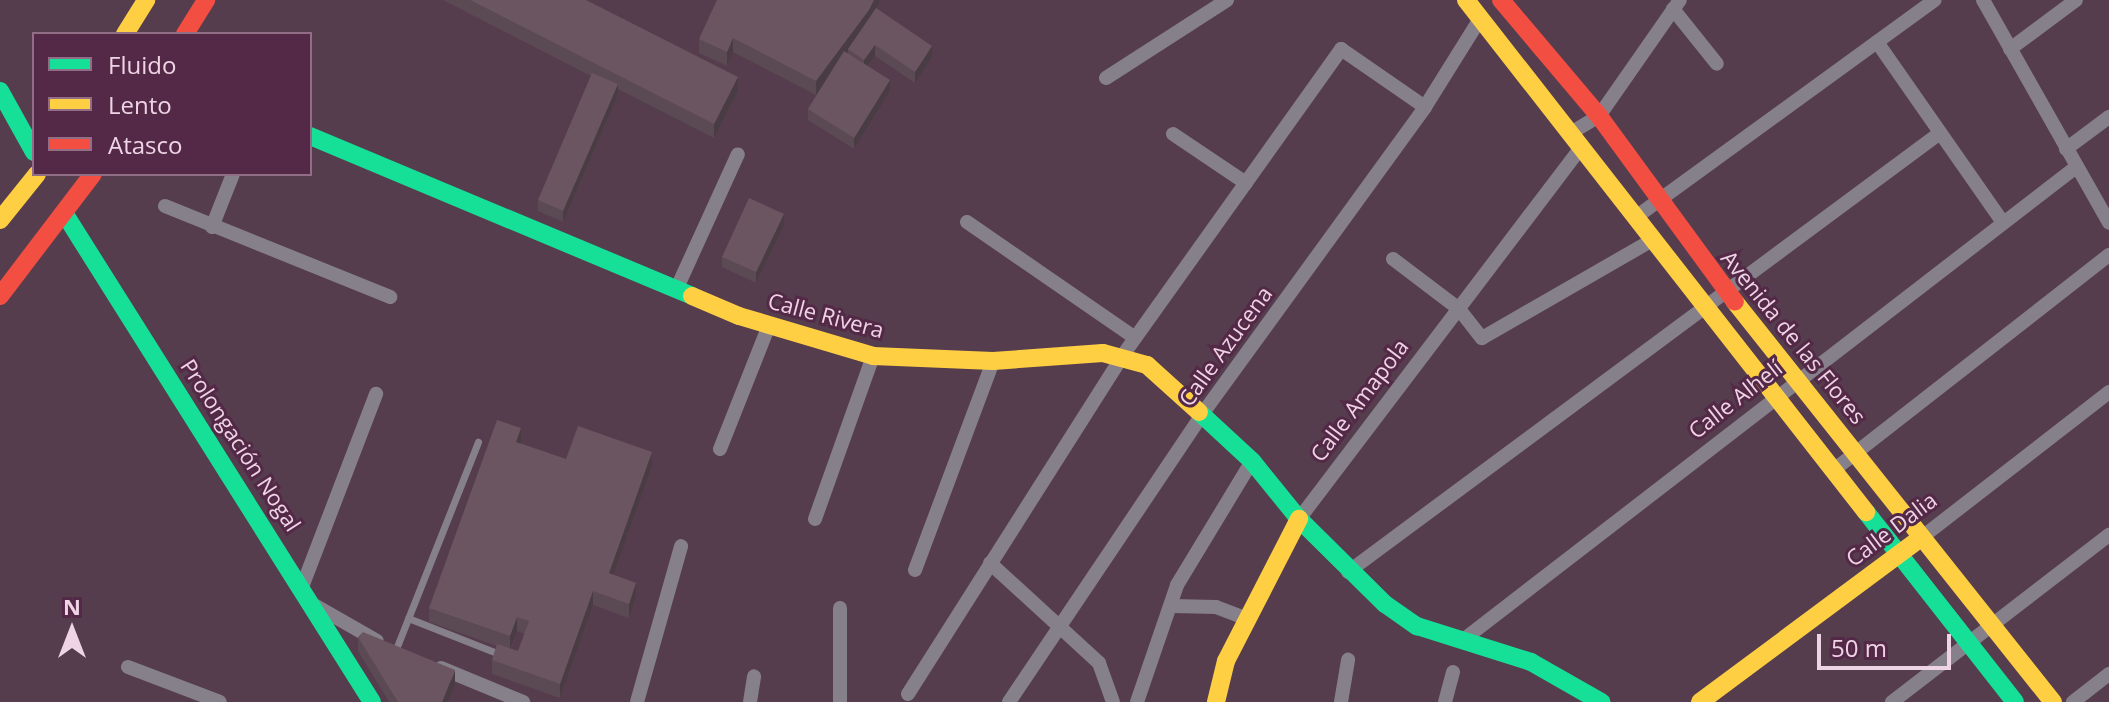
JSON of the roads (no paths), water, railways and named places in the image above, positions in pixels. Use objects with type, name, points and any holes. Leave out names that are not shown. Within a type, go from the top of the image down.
[{"type":"main road","points":[[126,32],[146,0]]},
{"type":"main road","points":[[186,32],[206,0]]},
{"type":"main road","points":[[1466,0],[1580,149],[1901,552],[2015,702]]},
{"type":"main road","name":"Avenida de las Flores","points":[[1501,0],[1599,116],[1657,202],[1728,294],[2053,702]]},
{"type":"main road","points":[[0,91],[32,148]]},
{"type":"main road","name":"Calle Rivera","points":[[312,137],[676,290],[769,325],[873,356],[993,361],[1123,355]]},
{"type":"main road","points":[[0,220],[35,176]]},
{"type":"main road","points":[[0,296],[66,216],[92,176]]},
{"type":"main road","name":"Prolongación Nogal","points":[[66,216],[372,702]]},
{"type":"main road","points":[[1123,355],[1147,365],[1203,413],[1252,461],[1348,572],[1417,626],[1531,662],[1601,702]]},
{"type":"main road","name":"Calle Amapola","points":[[1216,702],[1226,661],[1299,519]]},
{"type":"main road","name":"Calle Dalia","points":[[1700,702],[1921,538]]},
{"type":"street","points":[[1106,78],[1227,0]]},
{"type":"street","points":[[1636,217],[1935,0]]},
{"type":"street","points":[[1983,0],[2109,223]]},
{"type":"street","points":[[2010,49],[2076,0]]},
{"type":"street","points":[[1569,134],[1599,116],[1676,5],[1717,64]]},
{"type":"street","name":"Calle Azucena","points":[[1009,702],[1064,626],[1203,413],[1425,107],[1480,19]]},
{"type":"street","points":[[1510,58],[1535,42]]},
{"type":"street","points":[[1877,42],[1937,135],[2002,221]]},
{"type":"street","points":[[908,694],[1123,355],[1341,49],[1425,107]]},
{"type":"street","points":[[2066,149],[2109,117]]},
{"type":"street","points":[[1173,134],[1246,183]]},
{"type":"street","points":[[1348,572],[1728,294],[1937,135]]},
{"type":"street","name":"Calle Amapola","points":[[1299,519],[1580,149]]},
{"type":"street","points":[[676,290],[738,154]]},
{"type":"street","name":"Calle Alhelí","points":[[1463,640],[1795,380],[2076,167]]},
{"type":"street","points":[[212,227],[232,176]]},
{"type":"street","points":[[165,206],[390,297]]},
{"type":"street","points":[[967,222],[1135,338]]},
{"type":"street","points":[[1393,259],[1459,309],[1482,338],[1654,239]]},
{"type":"street","points":[[1835,469],[2109,255]]},
{"type":"street","points":[[720,449],[769,325]]},
{"type":"street","points":[[815,519],[873,356]]},
{"type":"street","points":[[915,570],[993,361]]},
{"type":"street","name":"Calle Dalia","points":[[1921,538],[2109,392]]},
{"type":"street","points":[[302,587],[376,394]]},
{"type":"street","points":[[1137,702],[1173,606],[1177,585],[1252,461]]},
{"type":"street","points":[[1892,702],[2109,535]]},
{"type":"street","points":[[637,702],[681,546]]},
{"type":"street","points":[[990,563],[1064,626],[1099,663],[1113,702]]},
{"type":"street","points":[[312,603],[356,632],[523,702]]},
{"type":"street","points":[[1173,606],[1216,607],[1247,619]]},
{"type":"street","points":[[840,608],[840,702]]},
{"type":"street","points":[[1341,702],[1348,660]]},
{"type":"street","points":[[128,667],[220,702]]},
{"type":"street","points":[[1445,702],[1453,672]]},
{"type":"street","points":[[2073,702],[2109,674]]},
{"type":"street","points":[[750,702],[754,676]]},
{"type":"lane","points":[[410,655],[408,618],[478,442]]},
{"type":"lane","points":[[408,618],[510,659]]}]
